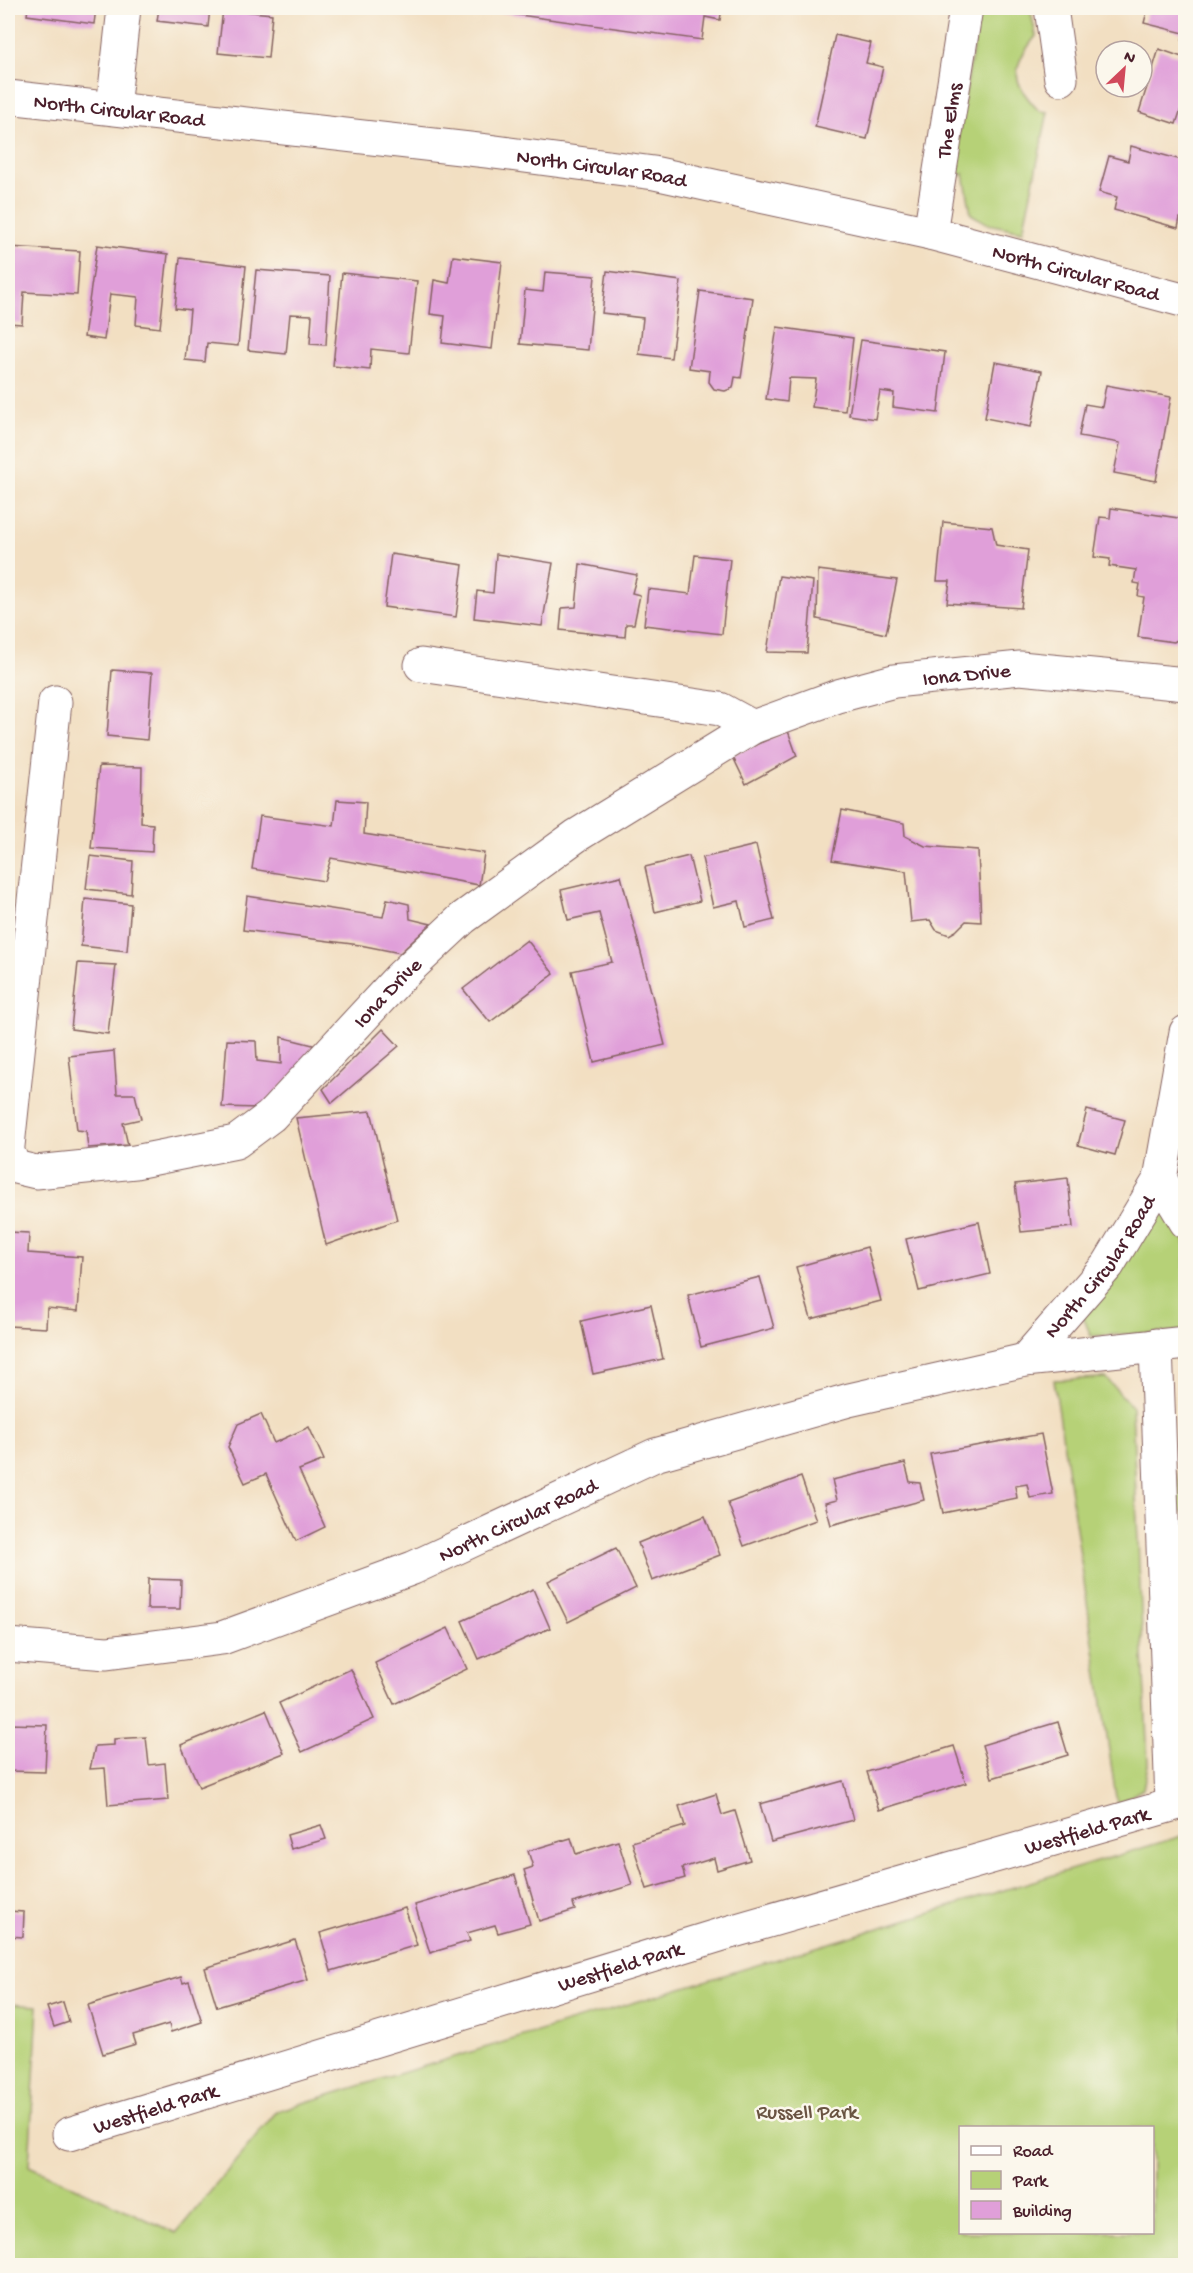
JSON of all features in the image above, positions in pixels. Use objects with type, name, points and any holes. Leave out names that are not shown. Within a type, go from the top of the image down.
[{"type":"street","points":[[113,108],[124,8]]},
{"type":"street","name":"The Elms","points":[[930,233],[966,8]]},
{"type":"street","points":[[1051,8],[1061,79]]},
{"type":"street","name":"North Circular Road","points":[[8,97],[487,151],[654,173],[930,233],[1185,301]]},
{"type":"street","points":[[422,665],[720,709],[753,727]]},
{"type":"street","name":"Iona Drive","points":[[8,1153],[15,1167],[36,1172],[135,1162],[236,1142],[271,1116],[400,977],[463,918],[576,836],[753,727],[838,696],[894,681],[1009,669],[1020,668],[1185,684]]},
{"type":"street","points":[[8,1146],[55,702]]},
{"type":"street","points":[[1160,1179],[1185,1032]]},
{"type":"street","name":"North Circular Road","points":[[1025,1360],[1108,1265],[1160,1179],[1185,1222]]},
{"type":"street","name":"North Circular Road","points":[[8,1645],[106,1653],[222,1638],[413,1568],[655,1455],[849,1400],[1025,1360],[1171,1344]]},
{"type":"street","name":"Westfield Park","points":[[69,2134],[730,1932],[1179,1802],[1171,1344]]},
{"type":"green space","points":[[980,8],[1030,8],[1036,36],[1022,57],[1017,75],[1030,101],[1039,111],[1048,112],[1023,231],[988,224],[971,214],[964,174],[951,177]]},
{"type":"green space","points":[[1164,1207],[1185,1241],[1185,1331],[1091,1336],[1083,1317]]},
{"type":"green space","points":[[1106,1378],[1132,1407],[1148,1765],[1143,1789],[1117,1804],[1054,1380]]},
{"type":"green space","points":[[1185,1391],[1185,1514],[1178,1509],[1180,1400]]},
{"type":"green space","name":"Russell Park","points":[[1185,1835],[1185,2265],[8,2265],[8,2004],[38,2006],[29,2166],[176,2233],[277,2111]]},
{"type":"building","points":[[28,8],[96,8],[94,24],[27,15]]},
{"type":"building","points":[[159,8],[210,8],[208,27],[157,21]]},
{"type":"building","points":[[468,8],[722,8],[720,20],[705,17],[702,40]]},
{"type":"building","points":[[1148,8],[1185,8],[1185,41],[1182,40],[1184,33],[1144,23]]},
{"type":"building","points":[[223,9],[272,14],[268,58],[218,53]]},
{"type":"building","points":[[835,35],[871,43],[866,63],[883,67],[867,139],[815,127]]},
{"type":"building","points":[[1159,49],[1185,58],[1185,107],[1182,106],[1176,124],[1139,112],[1143,99],[1154,99],[1154,65]]},
{"type":"building","points":[[1131,146],[1185,161],[1185,220],[1180,218],[1178,228],[1114,210],[1117,197],[1099,192],[1109,156],[1128,161]]},
{"type":"building","points":[[97,245],[168,254],[160,328],[136,325],[138,297],[110,294],[104,340],[84,337]]},
{"type":"building","points":[[8,247],[80,251],[77,295],[24,292],[22,324],[8,323]]},
{"type":"building","points":[[453,256],[502,262],[492,349],[442,343],[445,316],[430,314],[434,280],[449,283]]},
{"type":"building","points":[[180,258],[246,266],[238,346],[207,343],[205,362],[185,360],[190,310],[175,308]]},
{"type":"building","points":[[256,270],[330,276],[326,345],[310,344],[312,315],[290,314],[286,354],[248,350]]},
{"type":"building","points":[[607,271],[681,281],[671,358],[639,354],[643,318],[602,313]]},
{"type":"building","points":[[545,272],[595,276],[588,350],[520,344],[525,290],[543,292]]},
{"type":"building","points":[[342,273],[417,281],[409,353],[371,349],[370,370],[333,366]]},
{"type":"building","points":[[700,291],[753,298],[741,378],[735,377],[733,388],[725,391],[714,389],[709,382],[710,371],[689,368]]},
{"type":"building","points":[[777,327],[853,338],[845,411],[812,407],[816,379],[789,378],[787,402],[766,399]]},
{"type":"building","points":[[861,340],[945,352],[938,413],[893,407],[894,393],[880,391],[875,419],[849,415]]},
{"type":"building","points":[[995,362],[1042,371],[1031,427],[985,418]]},
{"type":"building","points":[[1106,385],[1171,397],[1156,481],[1114,473],[1120,443],[1079,436],[1085,404],[1102,407]]},
{"type":"building","points":[[1111,508],[1185,519],[1185,635],[1174,642],[1138,637],[1144,597],[1138,596],[1140,584],[1134,583],[1136,570],[1109,566],[1110,559],[1094,557],[1100,517],[1110,518]]},
{"type":"building","points":[[943,522],[992,527],[996,545],[1028,550],[1021,608],[947,603],[950,581],[937,581]]},
{"type":"building","points":[[391,554],[463,565],[456,617],[384,607]]},
{"type":"building","points":[[496,554],[553,563],[542,626],[474,618],[477,591],[493,593]]},
{"type":"building","points":[[695,555],[730,559],[722,634],[644,625],[648,589],[690,594]]},
{"type":"building","points":[[580,564],[637,575],[632,593],[640,595],[634,624],[626,624],[625,637],[560,630],[562,608],[576,607]]},
{"type":"building","points":[[818,570],[897,580],[886,634],[817,619]]},
{"type":"building","points":[[779,576],[813,581],[807,653],[767,652]]},
{"type":"building","points":[[112,670],[152,673],[147,740],[107,736]]},
{"type":"building","points":[[788,731],[797,756],[746,784],[732,755]]},
{"type":"building","points":[[99,766],[142,767],[141,823],[153,824],[152,852],[91,848]]},
{"type":"building","points":[[337,800],[366,802],[364,834],[484,853],[479,885],[331,858],[324,881],[252,869],[260,816],[334,826]]},
{"type":"building","points":[[842,810],[904,823],[905,836],[925,846],[978,850],[981,922],[966,921],[949,935],[936,930],[930,920],[911,922],[906,871],[832,860]]},
{"type":"building","points":[[756,845],[774,920],[745,927],[739,901],[713,907],[702,858]]},
{"type":"building","points":[[90,856],[133,861],[131,894],[86,889]]},
{"type":"building","points":[[689,856],[700,901],[655,912],[645,867]]},
{"type":"building","points":[[621,876],[665,1045],[594,1062],[572,971],[612,962],[599,913],[568,920],[561,890]]},
{"type":"building","points":[[247,896],[383,917],[387,899],[409,904],[410,919],[431,924],[400,953],[360,945],[243,930]]},
{"type":"building","points":[[85,899],[131,904],[127,951],[81,946]]},
{"type":"building","points":[[527,940],[554,974],[490,1022],[463,989]]},
{"type":"building","points":[[78,963],[116,965],[108,1034],[71,1029]]},
{"type":"building","points":[[383,1029],[399,1046],[332,1103],[323,1089]]},
{"type":"building","points":[[281,1037],[313,1045],[305,1063],[260,1108],[222,1107],[227,1040],[256,1041],[257,1061],[281,1064]]},
{"type":"building","points":[[114,1051],[117,1094],[135,1094],[141,1119],[123,1123],[128,1145],[88,1148],[86,1131],[77,1130],[69,1056]]},
{"type":"building","points":[[1087,1110],[1125,1120],[1115,1155],[1078,1145]]},
{"type":"building","points":[[371,1111],[397,1220],[326,1245],[296,1118]]},
{"type":"building","points":[[1068,1178],[1073,1227],[1021,1232],[1015,1184]]},
{"type":"building","points":[[979,1222],[990,1274],[919,1291],[906,1239]]},
{"type":"building","points":[[8,1232],[29,1233],[28,1253],[82,1257],[78,1311],[47,1308],[46,1328],[8,1326]]},
{"type":"building","points":[[867,1247],[881,1301],[811,1319],[796,1267]]},
{"type":"building","points":[[760,1277],[774,1328],[701,1347],[688,1295]]},
{"type":"building","points":[[651,1305],[663,1359],[593,1374],[581,1321]]},
{"type":"building","points":[[261,1414],[274,1443],[309,1427],[324,1460],[299,1470],[325,1527],[296,1541],[266,1474],[245,1483],[228,1447],[238,1424]]},
{"type":"building","points":[[1041,1434],[1053,1494],[1030,1498],[1027,1484],[1015,1486],[1017,1498],[943,1513],[930,1454]]},
{"type":"building","points":[[905,1463],[910,1482],[920,1483],[924,1500],[831,1525],[825,1503],[837,1500],[832,1480]]},
{"type":"building","points":[[801,1477],[816,1520],[744,1546],[728,1503]]},
{"type":"building","points":[[705,1516],[720,1555],[652,1581],[638,1543]]},
{"type":"building","points":[[616,1548],[636,1588],[568,1622],[548,1581]]},
{"type":"building","points":[[148,1579],[181,1580],[180,1609],[147,1609]]},
{"type":"building","points":[[533,1589],[550,1628],[479,1659],[462,1621]]},
{"type":"building","points":[[448,1628],[467,1669],[394,1704],[375,1663]]},
{"type":"building","points":[[351,1669],[374,1719],[302,1752],[279,1703]]},
{"type":"building","points":[[266,1710],[284,1753],[199,1787],[181,1745]]},
{"type":"building","points":[[1058,1722],[1068,1755],[992,1778],[982,1745]]},
{"type":"building","points":[[8,1724],[47,1725],[45,1772],[8,1771]]},
{"type":"building","points":[[146,1737],[149,1765],[165,1763],[168,1800],[108,1805],[105,1768],[90,1769],[95,1746],[114,1745],[114,1739]]},
{"type":"building","points":[[954,1746],[966,1783],[879,1810],[867,1772]]},
{"type":"building","points":[[843,1781],[853,1820],[771,1842],[760,1804]]},
{"type":"building","points":[[716,1794],[722,1815],[735,1811],[750,1860],[717,1870],[714,1858],[682,1868],[685,1878],[647,1889],[632,1842],[685,1826],[679,1806]]},
{"type":"building","points":[[321,1825],[326,1839],[291,1849],[287,1835]]},
{"type":"building","points":[[571,1838],[576,1854],[618,1841],[632,1885],[573,1903],[575,1910],[539,1921],[524,1870],[533,1867],[528,1851]]},
{"type":"building","points":[[515,1875],[530,1924],[498,1933],[495,1925],[467,1933],[470,1941],[430,1953],[415,1905]]},
{"type":"building","points":[[405,1908],[417,1945],[331,1971],[320,1933]]},
{"type":"building","points":[[8,1911],[24,1912],[23,1937],[8,1936]]},
{"type":"building","points":[[295,1940],[308,1980],[217,2007],[205,1968]]},
{"type":"building","points":[[181,1977],[183,1983],[189,1981],[202,2022],[171,2032],[169,2024],[133,2035],[136,2044],[103,2054],[88,2005]]},
{"type":"building","points":[[63,2002],[69,2022],[54,2027],[47,2007]]}]
